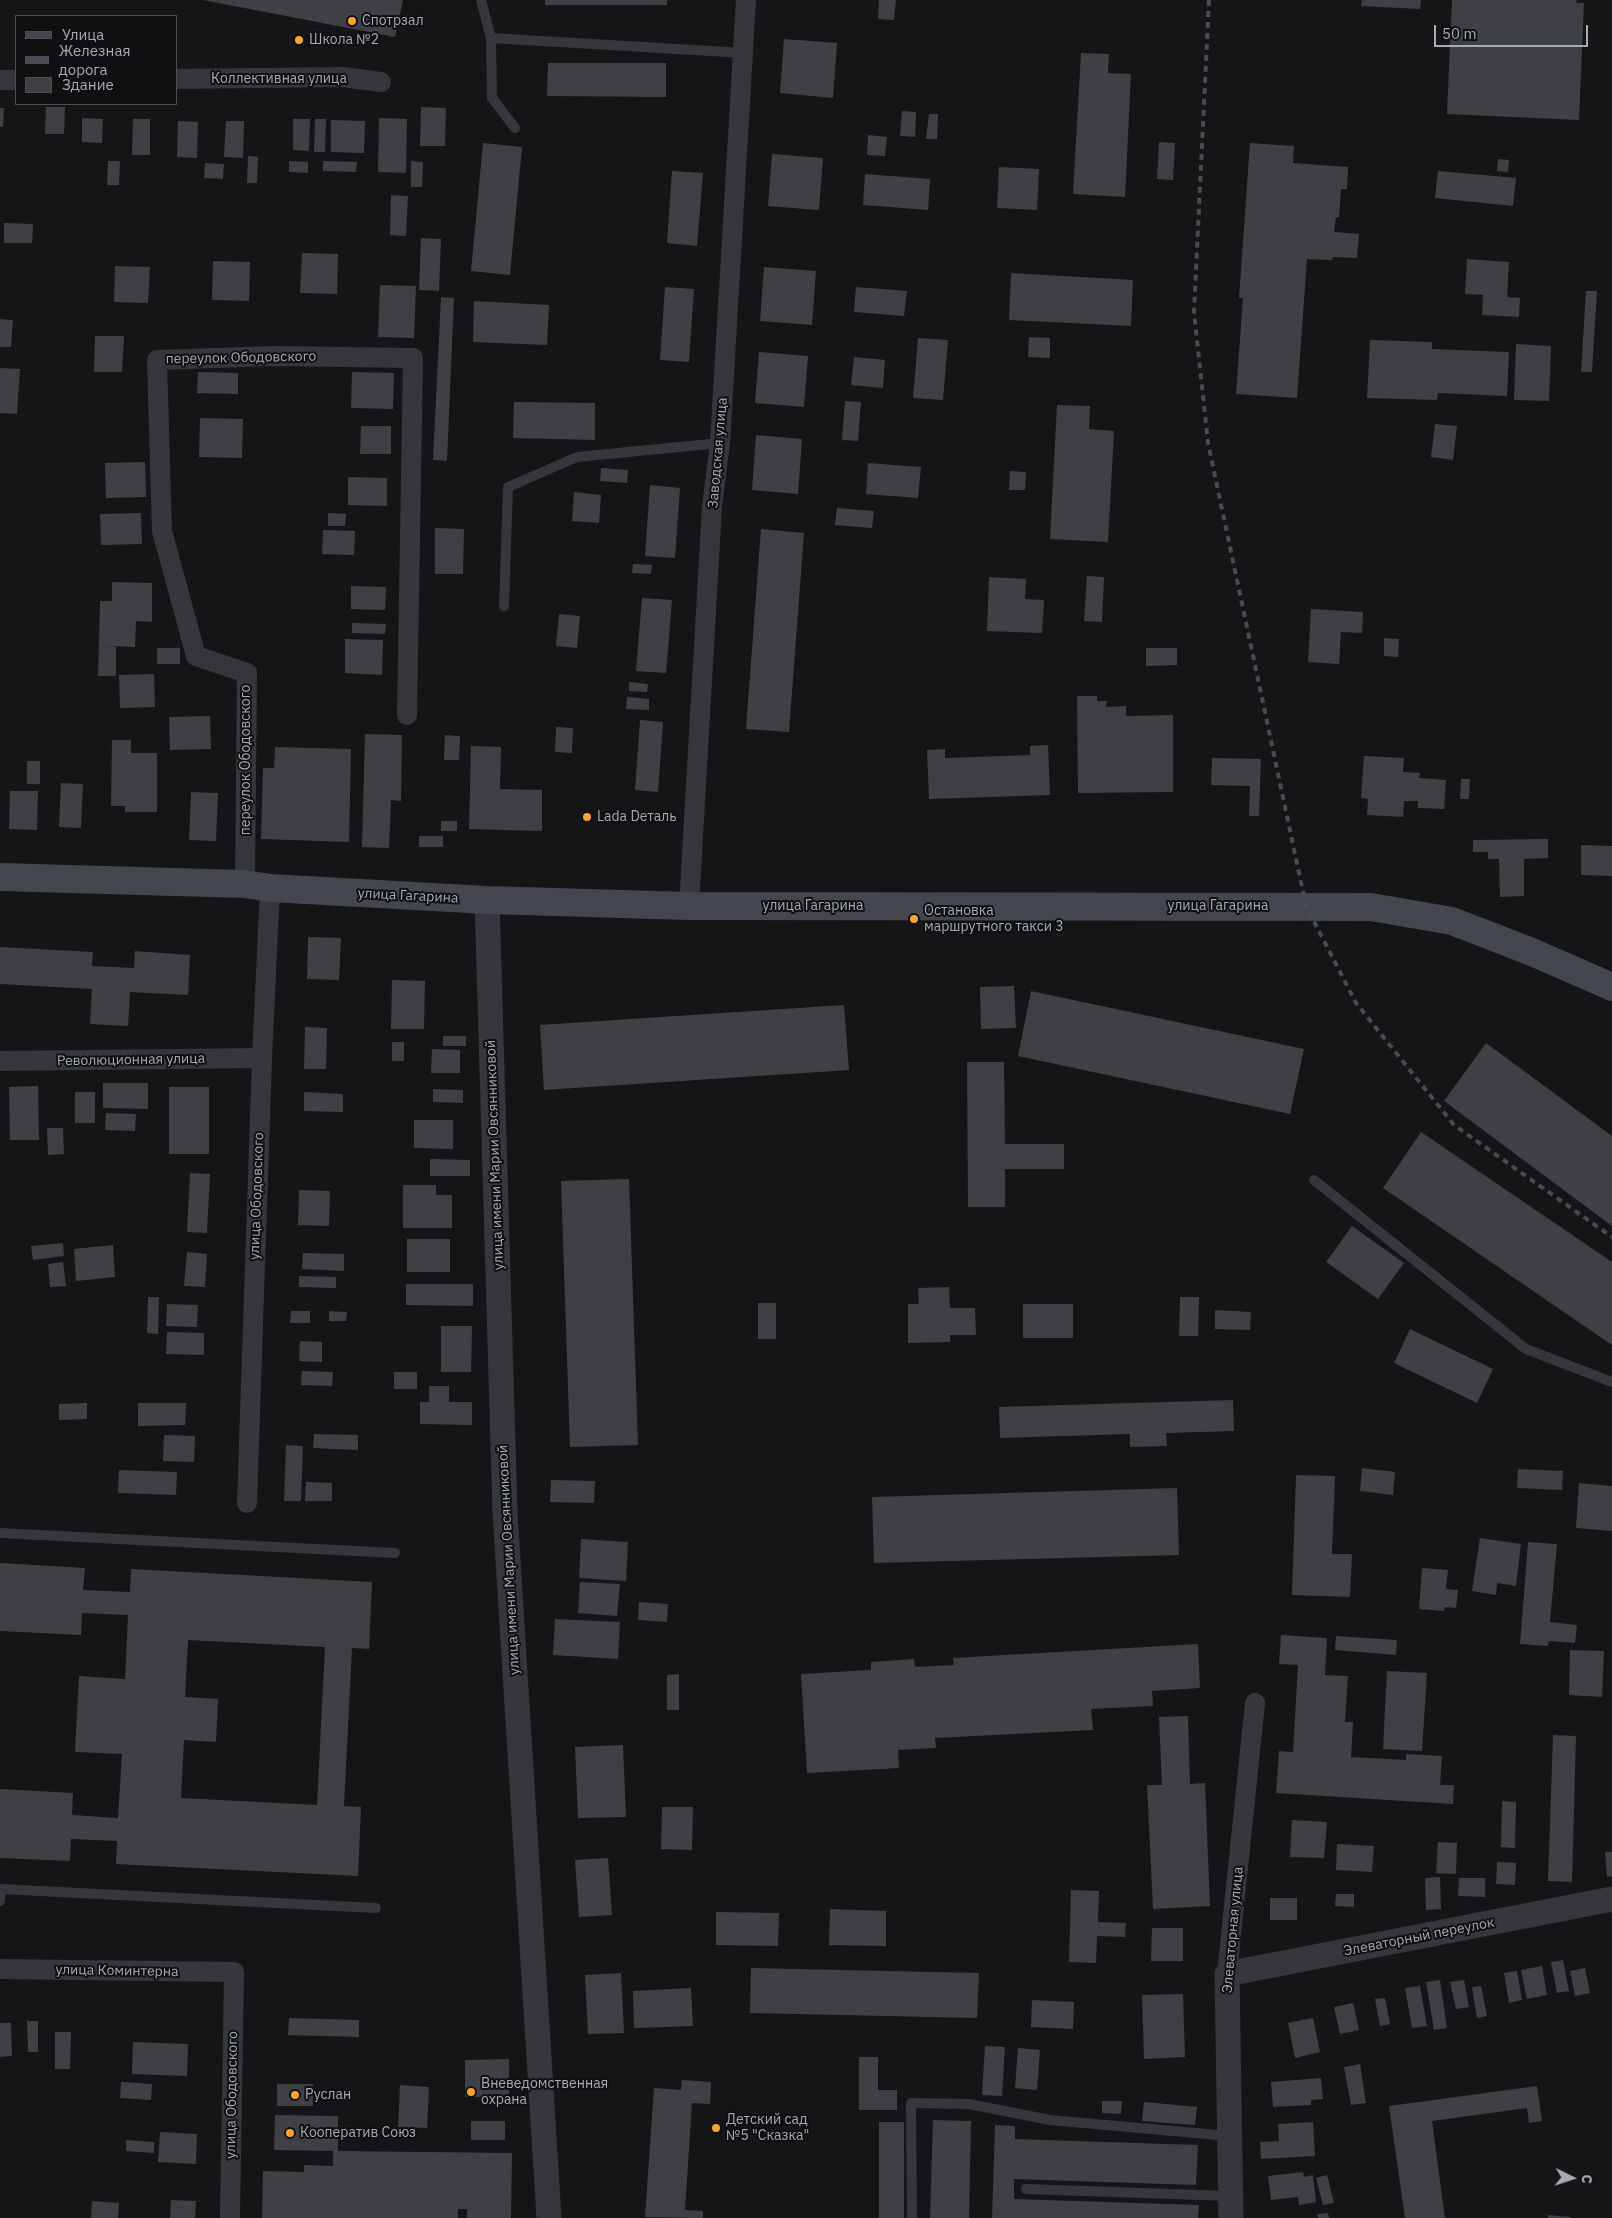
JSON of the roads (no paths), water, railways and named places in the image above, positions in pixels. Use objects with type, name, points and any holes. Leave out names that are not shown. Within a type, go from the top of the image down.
[{"type":"main road","name":"улица Гагарина","points":[[0,877],[258,886],[487,900],[689,906],[1371,908],[1452,921],[1532,952],[1612,987]]},
{"type":"street","name":"Заводская улица","points":[[689,906],[712,508],[720,443],[746,0]]},
{"type":"street","name":"Коллективная улица","points":[[178,79],[342,77],[381,82]]},
{"type":"street","points":[[0,80],[15,80]]},
{"type":"street","name":"переулок Ободовского","points":[[258,886],[247,673],[196,656],[162,531],[157,360],[274,356],[413,358],[406,715]]},
{"type":"street","name":"улица Ободовского","points":[[247,1503],[262,1058],[258,886]]},
{"type":"street","name":"улица имени Марии Овсянниковой","points":[[487,900],[505,1512],[549,2218]]},
{"type":"street","name":"Революционная улица","points":[[0,1061],[262,1058]]},
{"type":"street","name":"Элеваторная улица","points":[[1231,2207],[1227,1974],[1255,1703]]},
{"type":"street","name":"Элеваторный переулок","points":[[1227,1974],[1612,1899]]},
{"type":"street","name":"улица Коминтерна","points":[[0,1969],[234,1972]]},
{"type":"street","name":"улица Ободовского","points":[[230,2218],[234,1972]]},
{"type":"lane","points":[[481,0],[491,38],[492,98],[515,128]]},
{"type":"lane","points":[[491,38],[744,53]]},
{"type":"lane","points":[[504,606],[508,487],[577,457],[720,443]]},
{"type":"lane","points":[[1314,1180],[1526,1349],[1612,1382]]},
{"type":"lane","points":[[0,1533],[395,1553]]},
{"type":"lane","points":[[0,1900],[0,1889],[376,1908]]},
{"type":"lane","points":[[912,2217],[911,2103],[969,2104],[1050,2120],[1230,2136]]},
{"type":"lane","points":[[1026,2189],[1231,2207]]},
{"type":"railway","points":[[1209,0],[1194,312],[1208,443],[1306,906],[1356,1003],[1454,1125],[1612,1237]]},
{"type":"place","name":"Спотрзал","points":[[352,21]]},
{"type":"place","name":"Школа №2","points":[[299,40]]},
{"type":"place","name":"Lada Dеталь","points":[[587,817]]},
{"type":"place","name":"Остановка маршрутного такси 3","points":[[914,919]]},
{"type":"place","name":"Вневедомственная охрана","points":[[471,2092]]},
{"type":"place","name":"Руслан","points":[[295,2095]]},
{"type":"place","name":"Детский сад №5 \"Сказка\"","points":[[716,2128]]},
{"type":"place","name":"Кооператив Союз","points":[[290,2133]]}]
